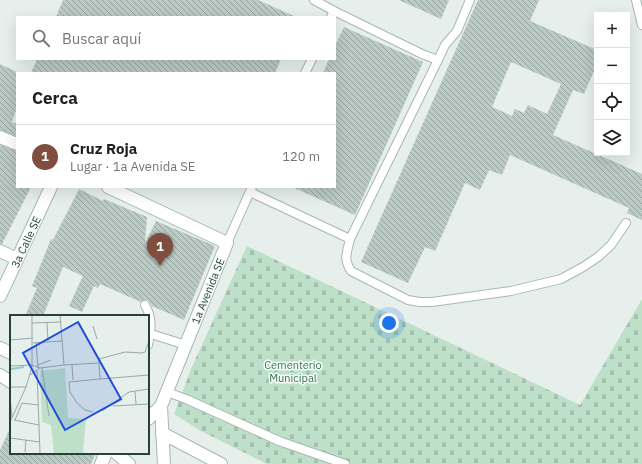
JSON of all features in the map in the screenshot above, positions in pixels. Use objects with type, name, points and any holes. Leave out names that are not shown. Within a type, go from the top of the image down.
[{"type":"street","points":[[0,136],[16,144]]},
{"type":"street","name":"3a Calle SE","points":[[0,296],[51,188]]},
{"type":"street","points":[[110,188],[227,243]]},
{"type":"street","name":"1a Avenida SE","points":[[164,464],[161,406],[227,243]]},
{"type":"street","points":[[0,252],[17,259]]},
{"type":"street","points":[[0,348],[10,353]]},
{"type":"street","points":[[0,375],[10,381]]},
{"type":"street","points":[[149,416],[161,406]]},
{"type":"street","points":[[162,433],[221,464]]},
{"type":"street","points":[[101,464],[106,454]]},
{"type":"street","points":[[117,454],[129,464]]},
{"type":"lane","points":[[314,0],[332,14],[438,60]]},
{"type":"lane","points":[[470,0],[457,31],[445,45],[350,239],[346,256],[346,264],[351,271],[408,300],[420,302],[432,302],[511,291],[561,279],[583,267],[598,257],[611,245],[626,223]]},
{"type":"lane","points":[[636,0],[642,25]]},
{"type":"lane","points":[[306,72],[312,60]]},
{"type":"lane","points":[[227,243],[251,190],[350,239]]},
{"type":"lane","points":[[145,305],[150,318],[151,334],[149,341]]},
{"type":"lane","points":[[151,334],[186,345]]},
{"type":"lane","points":[[167,392],[186,399],[279,441],[345,464]]},
{"type":"green space","name":"Cementerio Municipal","points":[[247,246],[580,405],[642,299],[642,464],[267,464],[201,431],[174,414],[191,369]]},
{"type":"building","points":[[63,0],[258,0],[294,16],[56,16]]},
{"type":"building","points":[[399,0],[449,0],[441,19]]},
{"type":"building","points":[[478,0],[539,0],[530,21],[594,49],[594,71],[584,94],[573,90],[553,135],[594,153],[594,156],[601,156],[642,174],[642,220],[627,213],[629,208],[510,155],[502,175],[489,170],[480,190],[465,183],[435,251],[425,247],[408,283],[361,262]],"holes":[[[511,62],[561,84],[547,114],[528,105],[524,113],[515,109],[512,116],[492,107]]]},
{"type":"building","points":[[344,27],[423,62],[355,215],[294,188],[336,188],[336,72],[323,72],[329,60],[336,60],[336,44]]},
{"type":"building","points":[[37,60],[281,60],[275,72],[31,72]]},
{"type":"building","points":[[0,64],[17,72],[16,110],[12,122],[16,124],[16,136],[0,130]]},
{"type":"building","points":[[0,145],[16,151],[16,188],[30,188],[2,244],[0,244]]},
{"type":"building","points":[[79,189],[103,201],[104,199],[147,217],[145,243],[156,221],[215,246],[184,320],[152,306],[148,300],[141,302],[100,284],[98,288],[94,286],[82,312],[69,306],[83,276],[63,267],[43,315],[25,315],[37,288],[32,286],[51,239],[53,240]]},
{"type":"building","points":[[10,428],[10,454],[96,454],[91,464],[0,464],[0,450]]},
{"type":"place","name":"Cruz Roja","points":[[160,266]]}]
